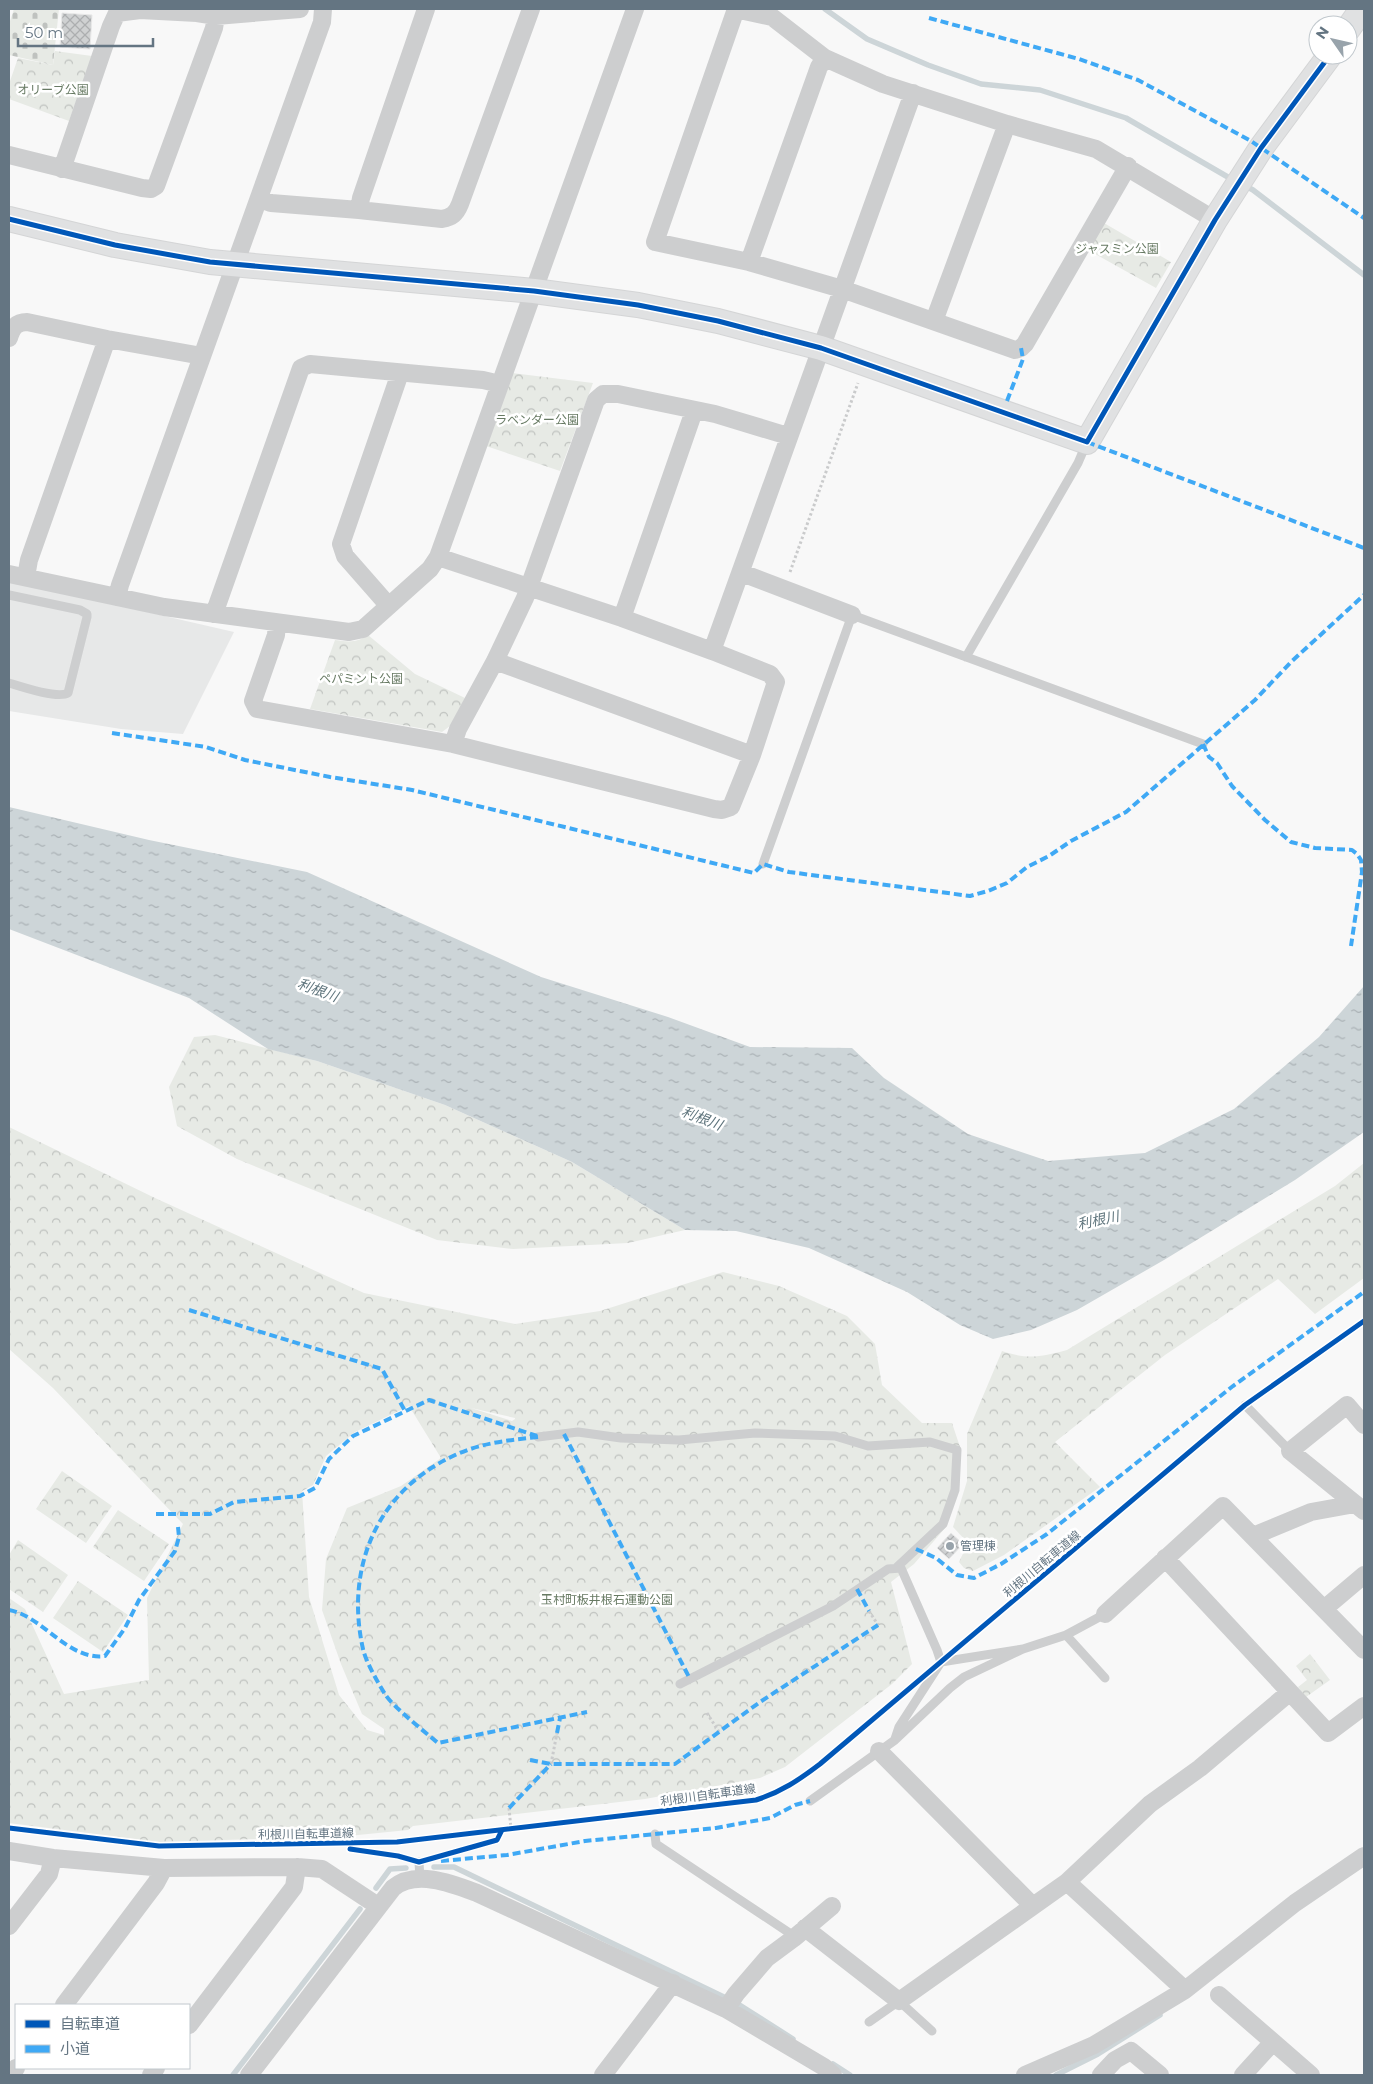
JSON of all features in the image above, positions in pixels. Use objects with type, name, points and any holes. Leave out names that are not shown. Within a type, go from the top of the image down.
[{"type":"street","points":[[62,169],[111,26],[118,13],[140,10],[216,16],[300,9]]},
{"type":"street","points":[[118,597],[120,585],[322,22],[323,9]]},
{"type":"street","points":[[359,210],[426,9]]},
{"type":"street","points":[[260,199],[271,203],[359,210],[442,220],[451,217],[456,212],[531,9]]},
{"type":"street","points":[[107,339],[29,560],[17,576],[164,607],[339,632],[363,629],[430,569],[438,557],[635,9]]},
{"type":"street","points":[[1128,166],[1021,348],[1008,349],[842,289],[749,262],[655,242],[736,9],[772,17],[825,58],[883,84],[1007,124],[1085,144],[1221,211]]},
{"type":"street","points":[[9,156],[142,188],[151,189],[156,186],[214,28],[216,16]]},
{"type":"street","points":[[749,262],[819,68],[825,58]]},
{"type":"street","points":[[9,219],[115,246],[210,262],[534,290],[638,305],[709,319],[821,348],[1087,442],[1221,211],[1258,153],[1323,65]]},
{"type":"street","points":[[712,651],[742,573],[788,436],[913,93]]},
{"type":"street","points":[[934,321],[1007,124]]},
{"type":"street","points":[[9,338],[18,323],[28,322],[107,339],[202,356]]},
{"type":"street","points":[[214,614],[301,368],[310,364],[483,380],[500,384]]},
{"type":"street","points":[[388,605],[345,556],[341,544],[400,373]]},
{"type":"street","points":[[454,744],[458,730],[496,661],[530,586],[596,400],[604,394],[618,394],[715,414],[788,436]]},
{"type":"street","points":[[622,618],[694,411]]},
{"type":"street","points":[[277,623],[276,635],[252,701],[257,709],[454,744],[722,810],[727,810],[733,804],[752,755],[776,682],[770,674],[622,618],[438,557]]},
{"type":"street","points":[[742,573],[852,615]]},
{"type":"street","points":[[496,661],[752,755]]},
{"type":"street","points":[[1359,1508],[1290,1452],[1347,1405],[1364,1425]]},
{"type":"street","points":[[1105,1614],[1223,1506],[1325,1608],[1364,1650]]},
{"type":"street","points":[[1254,1536],[1311,1512],[1359,1508]]},
{"type":"street","points":[[1165,1558],[1328,1733],[1364,1706]]},
{"type":"street","points":[[1325,1608],[1364,1575]]},
{"type":"street","points":[[800,1933],[899,2001],[1066,1882],[1150,1804],[1200,1768],[1290,1692]]},
{"type":"street","points":[[879,1751],[1033,1906]]},
{"type":"street","points":[[9,1851],[53,1858],[164,1868],[297,1867],[322,1869],[378,1906]]},
{"type":"street","points":[[1025,2075],[1094,2045],[1186,1990],[1295,1904],[1364,1856]]},
{"type":"street","points":[[9,1926],[49,1874],[53,1858]]},
{"type":"street","points":[[190,2024],[294,1887],[297,1867]]},
{"type":"street","points":[[65,2004],[156,1883],[164,1868]]},
{"type":"street","points":[[249,2075],[378,1906],[398,1883],[420,1871],[477,1893],[726,2009],[833,2075]]},
{"type":"street","points":[[1066,1882],[1186,1990]]},
{"type":"street","points":[[726,2009],[736,1994],[767,1958],[832,1906]]},
{"type":"street","points":[[603,2075],[673,1983]]},
{"type":"street","points":[[1219,1995],[1311,2075]]},
{"type":"street","points":[[1243,2075],[1273,2042]]},
{"type":"street","points":[[1101,2075],[1115,2060],[1131,2051],[1160,2075]]},
{"type":"lane","points":[[966,656],[1078,463],[1087,442]]},
{"type":"lane","points":[[9,595],[80,610],[87,614],[88,617],[68,693],[64,696],[9,684]]},
{"type":"lane","points":[[763,864],[852,615],[1203,744]]},
{"type":"lane","points":[[1245,1404],[1290,1452]]},
{"type":"lane","points":[[538,1437],[578,1432],[621,1438],[679,1440],[755,1432],[835,1436],[868,1446],[930,1442],[957,1450],[955,1490],[943,1524],[897,1567],[888,1569],[833,1606],[680,1684]]},
{"type":"lane","points":[[895,1740],[898,1726],[940,1662],[938,1650],[901,1568],[897,1567]]},
{"type":"lane","points":[[810,1801],[895,1740],[964,1677],[1023,1649],[1066,1635],[1105,1614]]},
{"type":"lane","points":[[1066,1635],[1105,1678]]},
{"type":"lane","points":[[940,1662],[1023,1649]]},
{"type":"lane","points":[[655,1834],[656,1844],[788,1932],[800,1933]]},
{"type":"lane","points":[[869,2022],[899,2001],[932,2031]]},
{"type":"path","points":[[784,588],[858,382]]},
{"type":"path","points":[[869,1610],[878,1625]]},
{"type":"path","points":[[707,1713],[719,1732]]},
{"type":"path","points":[[551,1764],[557,1733]]},
{"type":"path","points":[[509,1808],[511,1830]]},
{"type":"path","points":[[502,1830],[520,1828]]},
{"type":"shaded area","points":[[9,582],[234,632],[183,734],[121,729],[9,711]]},
{"type":"green space","points":[[14,9],[59,9],[53,65],[9,55],[9,24]]},
{"type":"green space","name":"オリーブ公園","points":[[55,51],[92,56],[69,121],[9,99],[9,84],[18,58],[53,65]]},
{"type":"green space","name":"ジャスミン公園","points":[[1104,223],[1171,262],[1156,288],[1088,250]]},
{"type":"green space","name":"ラベンダー公園","points":[[512,373],[593,383],[560,471],[486,446]]},
{"type":"green space","name":"ペパミント公園","points":[[368,635],[415,674],[465,698],[450,726],[442,732],[310,709],[335,640],[352,641]]},
{"type":"green space","points":[[215,1035],[317,1061],[445,1105],[572,1162],[685,1230],[628,1243],[513,1249],[437,1240],[237,1159],[177,1126],[169,1087],[194,1037]]},
{"type":"green space","name":"玉村町板井根石運動公園","points":[[9,1127],[155,1198],[364,1293],[515,1324],[600,1311],[723,1272],[779,1286],[847,1316],[875,1344],[882,1385],[922,1423],[952,1423],[960,1447],[959,1488],[946,1527],[914,1564],[891,1582],[912,1664],[892,1684],[785,1767],[760,1778],[645,1799],[413,1826],[408,1830],[348,1836],[160,1842],[9,1823],[9,1598],[25,1609],[64,1694],[149,1680],[147,1598],[183,1524],[53,1388],[9,1349]],"holes":[[[409,1406],[441,1458],[401,1486],[347,1508],[326,1559],[322,1610],[341,1664],[362,1714],[384,1729],[384,1735],[367,1730],[339,1695],[309,1597],[302,1491],[313,1485],[326,1456],[355,1432]],[[471,1408],[515,1418],[515,1419],[512,1421]]]},
{"type":"green space","points":[[1364,1163],[1364,1278],[1315,1314],[1278,1279],[1165,1355],[1055,1442],[1100,1487],[1004,1555],[973,1571],[964,1568],[959,1562],[968,1543],[953,1527],[967,1481],[967,1434],[1002,1351],[1020,1356],[1035,1356],[1067,1350],[1335,1186]]},
{"type":"green space","points":[[62,1471],[112,1506],[86,1543],[36,1509]]},
{"type":"green space","points":[[118,1510],[169,1544],[144,1581],[93,1547]]},
{"type":"green space","points":[[18,1540],[68,1575],[43,1612],[9,1589],[9,1555]]},
{"type":"green space","points":[[78,1581],[128,1615],[103,1652],[53,1618]]},
{"type":"green space","points":[[1310,1654],[1330,1680],[1306,1697],[1298,1687],[1307,1680],[1296,1666]]},
{"type":"water","name":"利根川","points":[[9,807],[149,840],[307,872],[541,977],[668,1017],[750,1047],[852,1048],[884,1078],[968,1134],[1048,1161],[1145,1153],[1234,1109],[1319,1037],[1364,986],[1364,1132],[1295,1180],[1164,1260],[1077,1310],[1031,1330],[993,1339],[960,1325],[907,1292],[809,1248],[736,1231],[685,1230],[572,1162],[445,1105],[317,1061],[268,1049],[189,998],[9,929]]},
{"type":"building","points":[[62,13],[92,15],[90,49],[60,47]]},
{"type":"building","name":"管理棟","points":[[951,1533],[963,1544],[949,1559],[937,1548]]},
{"type":"waterway","points":[[825,9],[867,39],[928,65],[981,84],[1040,90],[1126,118],[1233,180]]},
{"type":"waterway","points":[[1244,185],[1364,275]]},
{"type":"waterway","points":[[434,1867],[454,1867],[726,1998]]},
{"type":"waterway","points":[[376,1888],[390,1869],[406,1868]]},
{"type":"waterway","points":[[233,2075],[360,1909]]},
{"type":"waterway","points":[[738,2004],[793,2039]]},
{"type":"waterway","points":[[1056,2075],[1098,2054],[1160,2015]]},
{"type":"waterway","points":[[833,2064],[850,2075]]},
{"type":"marked path","points":[[929,18],[1079,59],[1138,80],[1251,141],[1364,218]]},
{"type":"marked path","points":[[1007,401],[1023,359],[1021,348]]},
{"type":"marked path","points":[[1087,442],[1364,548]]},
{"type":"marked path","points":[[112,733],[206,747],[245,760],[330,777],[412,790],[754,873],[763,864],[789,872],[970,896],[1007,883],[1027,867],[1126,812],[1255,700],[1291,662],[1364,595]]},
{"type":"marked path","points":[[1203,744],[1209,757],[1217,763],[1232,786],[1265,820],[1291,842],[1315,848],[1352,850],[1357,854],[1361,860],[1362,872],[1351,946]]},
{"type":"marked path","points":[[916,1549],[936,1558],[957,1575],[974,1578],[1001,1564],[1047,1534],[1233,1386],[1364,1292]]},
{"type":"marked path","points":[[189,1310],[382,1369],[405,1411]]},
{"type":"marked path","points":[[156,1514],[210,1514],[234,1502],[300,1496],[315,1488],[329,1459],[353,1436],[429,1400],[537,1436]]},
{"type":"marked path","points":[[564,1434],[690,1679]]},
{"type":"marked path","points":[[538,1437],[484,1445],[463,1452],[426,1471],[404,1490],[386,1512],[372,1536],[363,1562],[359,1590],[359,1619],[363,1649],[372,1672],[389,1699],[409,1719],[438,1743],[587,1712]]},
{"type":"marked path","points":[[9,1610],[33,1620],[79,1652],[92,1656],[105,1656],[125,1628],[139,1600],[175,1551],[179,1537],[178,1527]]},
{"type":"marked path","points":[[857,1589],[869,1611]]},
{"type":"marked path","points":[[530,1760],[551,1764],[675,1764],[760,1702],[878,1625]]},
{"type":"marked path","points":[[557,1733],[560,1718]]},
{"type":"marked path","points":[[509,1808],[551,1764]]},
{"type":"marked path","points":[[441,1861],[507,1855],[585,1841],[716,1828],[770,1818],[795,1805],[810,1801]]},
{"type":"cycle path","points":[[9,219],[115,245],[210,262],[534,291],[638,305],[718,321],[821,348],[1087,442],[1215,220],[1261,148],[1323,65]]},
{"type":"cycle path","name":"利根川自転車道線","points":[[9,1828],[159,1846],[397,1842],[756,1800],[765,1797],[790,1785],[820,1764],[1245,1405],[1364,1321]]},
{"type":"cycle path","name":"利根川自転車道線","points":[[350,1849],[398,1856],[419,1862],[497,1840],[502,1830]]},
{"type":"place","name":"管理棟","points":[[950,1546]]}]
